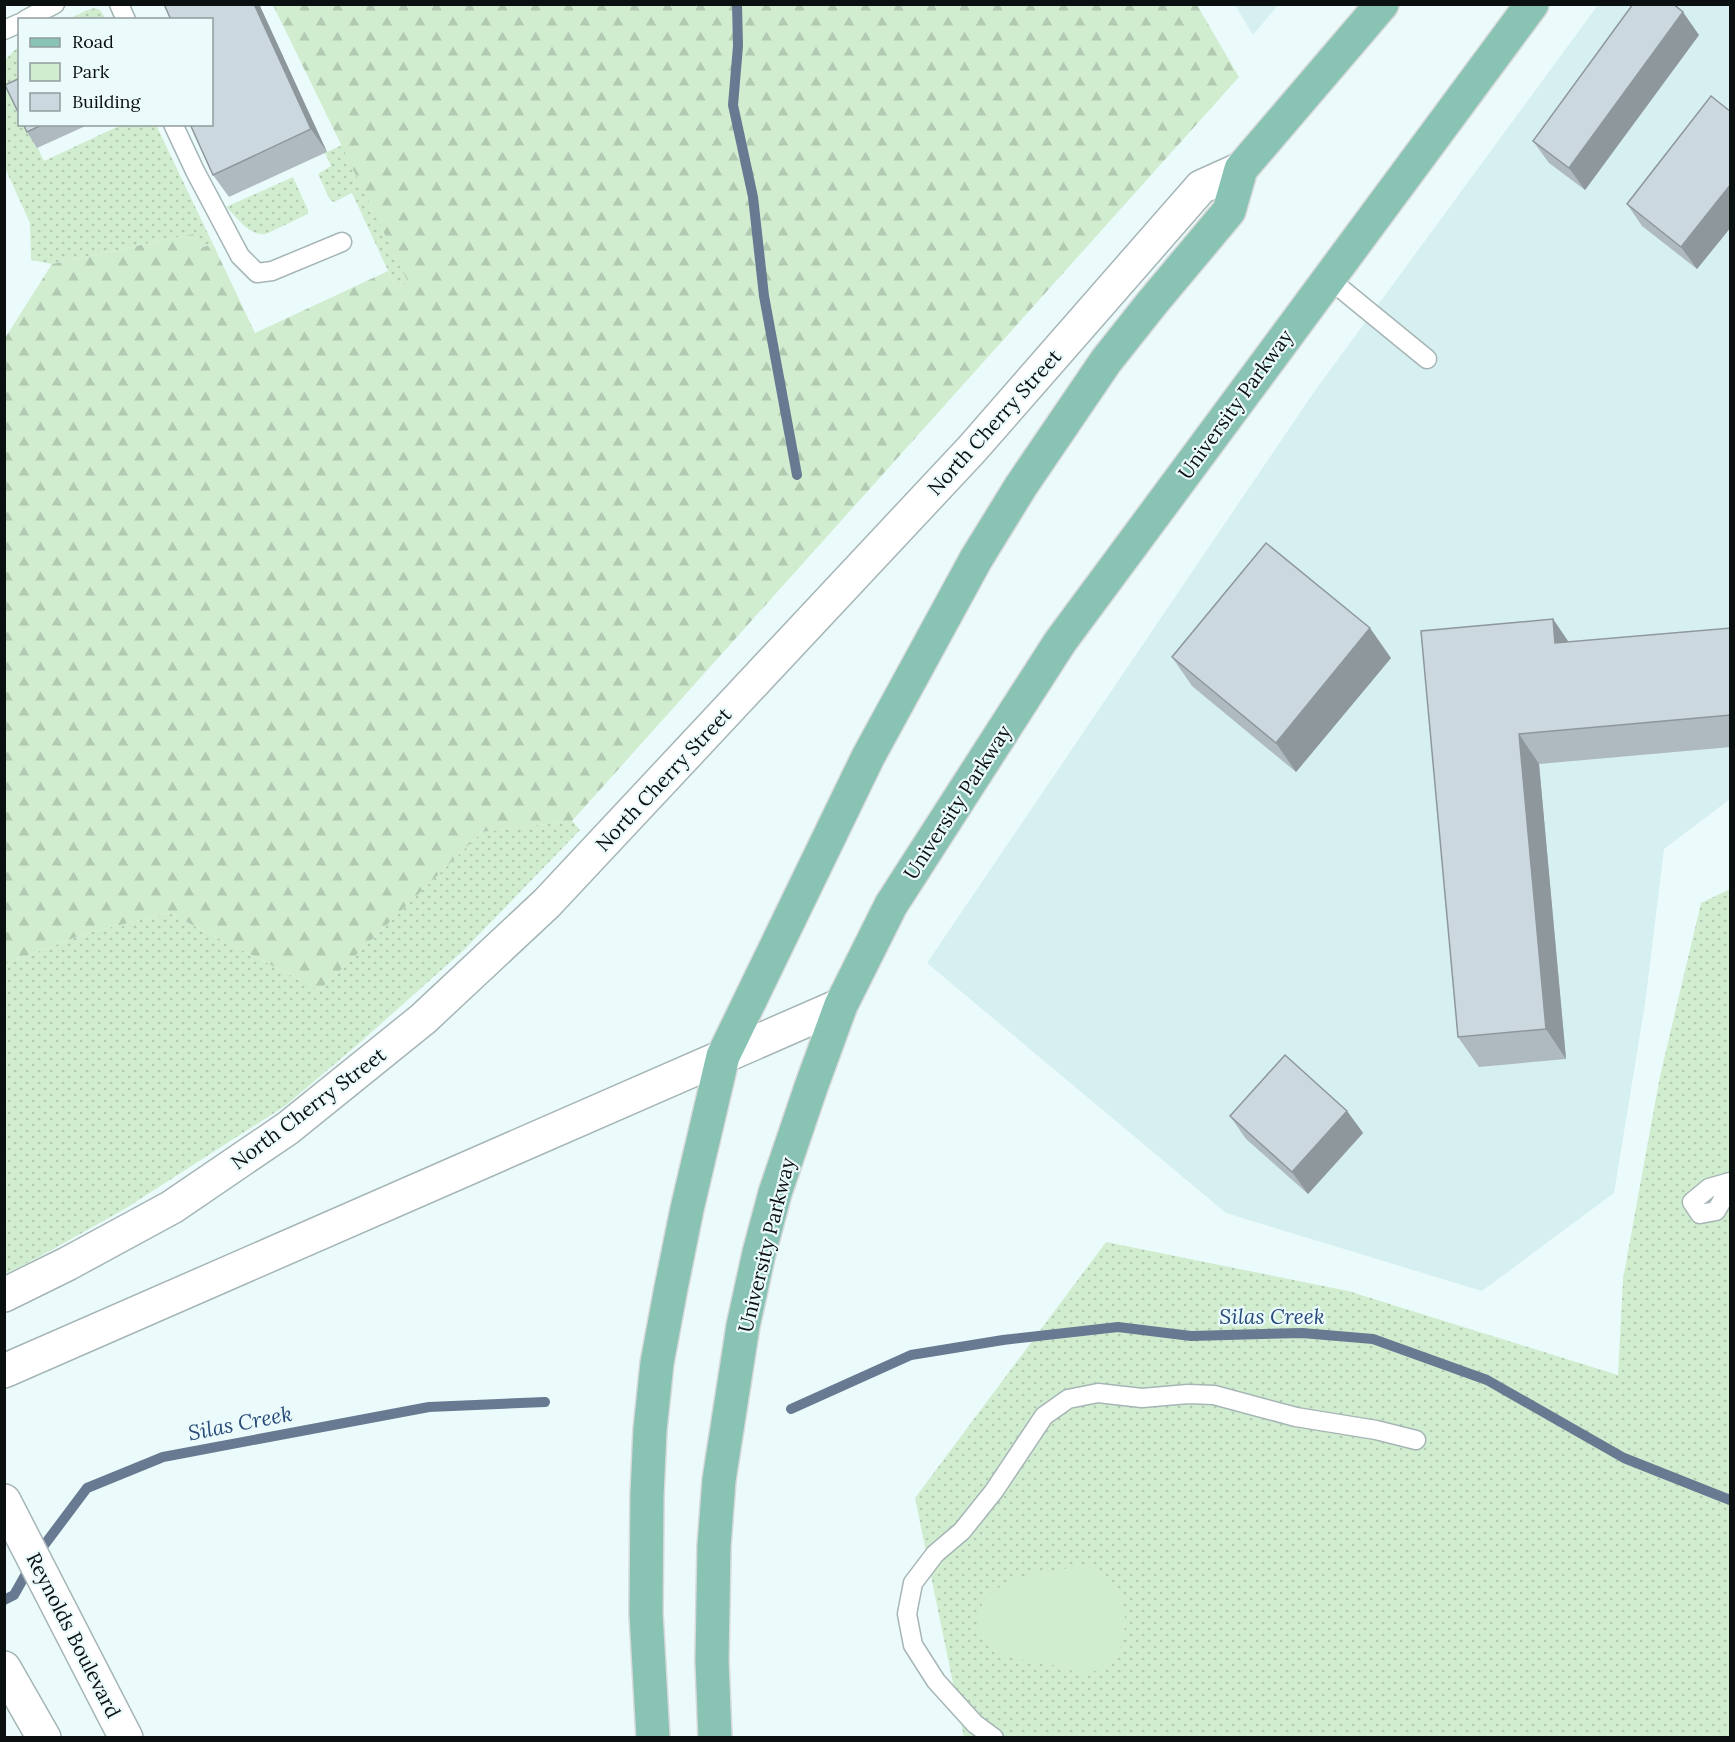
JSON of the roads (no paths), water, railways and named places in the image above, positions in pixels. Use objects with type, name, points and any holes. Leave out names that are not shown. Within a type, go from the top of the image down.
[{"type":"main road","points":[[653,1737],[646,1613],[647,1495],[652,1408],[657,1363],[687,1209],[723,1056],[868,757],[976,559],[1021,486],[1106,361],[1229,211],[1241,169],[1382,4]]},
{"type":"main road","name":"University Parkway","points":[[715,1737],[712,1638],[714,1546],[719,1480],[743,1326],[775,1193],[841,1005],[891,905],[1060,642],[1532,4]]},
{"type":"main road","name":"North Cherry Street","points":[[4,1295],[68,1264],[172,1207],[288,1128],[423,1019],[547,903],[964,457],[1201,187],[1241,169]]},
{"type":"main road","points":[[4,1371],[841,1005]]},
{"type":"main road","name":"Reynolds Boulevard","points":[[4,1501],[126,1737]]},
{"type":"main road","points":[[4,1668],[45,1737]]},
{"type":"lane","points":[[30,18],[55,4]]},
{"type":"lane","points":[[119,4],[125,18]]},
{"type":"lane","points":[[4,30],[18,23]]},
{"type":"lane","points":[[174,126],[240,256],[257,273],[272,271],[342,242]]},
{"type":"lane","points":[[1328,278],[1427,359]]},
{"type":"lane","points":[[994,1737],[975,1724],[936,1680],[913,1645],[907,1614],[913,1583],[935,1554],[962,1531],[994,1491],[1044,1416],[1068,1400],[1098,1393],[1142,1398],[1188,1394],[1214,1395],[1296,1418],[1376,1430],[1416,1440]]},
{"type":"waterway","points":[[737,4],[738,46],[733,105],[753,197],[764,296],[797,475]]},
{"type":"waterway","name":"Silas Creek","points":[[791,1409],[911,1355],[1003,1340],[1118,1327],[1191,1336],[1302,1333],[1373,1339],[1487,1380],[1624,1458],[1730,1500]]},
{"type":"waterway","name":"Silas Creek","points":[[4,1600],[14,1595],[36,1556],[87,1488],[163,1457],[429,1407],[545,1402]]}]
